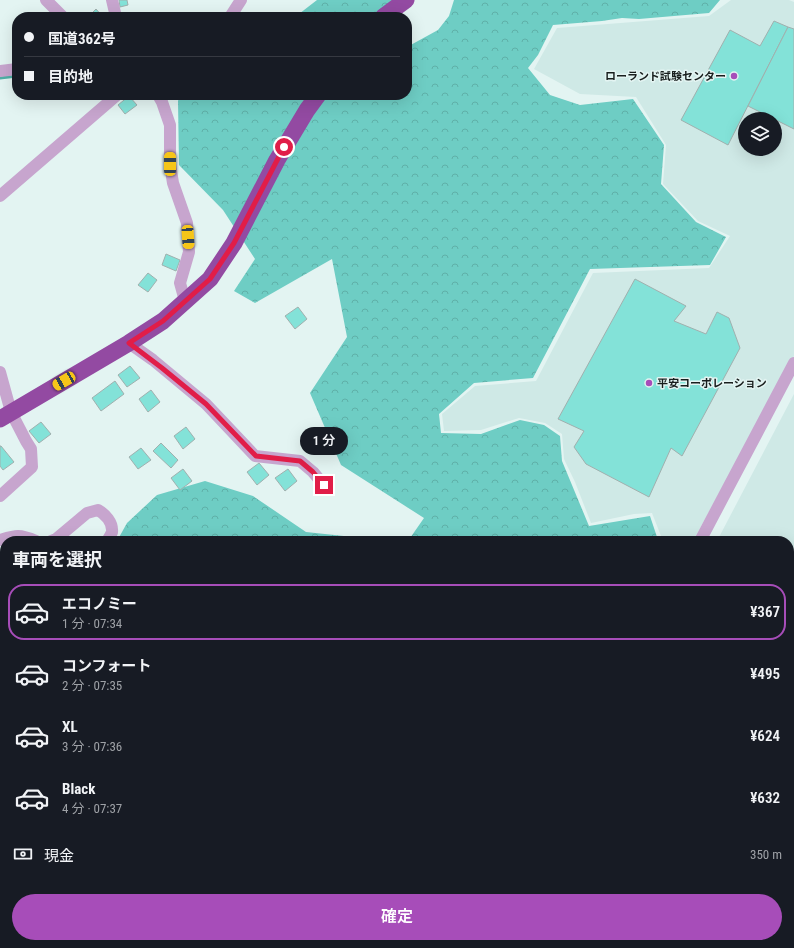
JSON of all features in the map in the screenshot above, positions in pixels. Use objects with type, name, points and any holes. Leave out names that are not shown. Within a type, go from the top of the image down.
[{"type":"highway","points":[[390,12],[406,0]]},
{"type":"highway","points":[[6,416],[129,343],[163,321],[210,279],[234,243],[277,160],[314,100]]},
{"type":"street","points":[[46,0],[58,12]]},
{"type":"street","points":[[112,0],[115,12]]},
{"type":"street","points":[[233,12],[241,0]]},
{"type":"street","points":[[0,71],[12,70]]},
{"type":"street","points":[[0,196],[111,100]]},
{"type":"street","points":[[161,100],[170,125],[170,164],[173,183],[187,223],[189,252],[180,283],[185,301]]},
{"type":"street","points":[[129,343],[153,360],[206,404],[256,456],[300,461],[313,472],[324,485]]},
{"type":"street","points":[[703,536],[794,363]]},
{"type":"street","points":[[0,372],[6,416],[31,449],[32,467],[0,496]]},
{"type":"street","points":[[59,536],[86,513],[98,510],[105,514],[110,524],[112,532],[110,536]]},
{"type":"shaded area","points":[[731,0],[789,0],[794,2],[794,356],[696,536],[661,536],[652,513],[634,514],[591,523],[564,459],[562,434],[545,423],[519,418],[481,430],[444,431],[442,414],[475,386],[536,381],[593,273],[709,268],[730,236],[698,221],[663,184],[666,145],[636,97],[580,94],[534,69],[557,28],[709,16]]},
{"type":"shaded area","points":[[794,394],[794,536],[720,536]]},
{"type":"green space","points":[[317,0],[398,0],[384,12],[301,12]]},
{"type":"green space","points":[[454,0],[720,0],[709,13],[639,19],[622,18],[553,25],[538,55],[528,68],[550,95],[580,105],[633,99],[664,145],[661,184],[696,222],[726,237],[710,265],[590,269],[533,378],[474,383],[439,414],[441,433],[481,434],[520,420],[544,425],[560,436],[562,461],[589,526],[650,516],[657,536],[411,536],[424,518],[341,465],[310,393],[347,337],[332,259],[255,303],[234,291],[255,259],[223,210],[179,165],[178,100],[412,100],[412,44],[438,30],[449,16]]},
{"type":"green space","points":[[205,481],[253,496],[306,532],[344,536],[120,536],[127,523],[157,495]]},
{"type":"building","points":[[119,0],[127,0],[128,5],[120,7]]},
{"type":"building","name":"ローランド試験センター","points":[[774,21],[788,27],[745,112],[738,112],[738,125],[728,145],[681,120],[730,30],[760,46]]},
{"type":"building","points":[[788,27],[794,29],[794,129],[782,123],[782,112],[760,112],[748,106]]},
{"type":"building","points":[[124,100],[133,100],[137,105],[125,114],[118,105]]},
{"type":"building","points":[[166,254],[180,260],[176,271],[162,265]]},
{"type":"building","points":[[148,273],[157,280],[148,292],[138,285]]},
{"type":"building","name":"平安コーポレーション","points":[[635,279],[686,306],[674,321],[706,334],[717,312],[729,318],[740,348],[682,456],[671,448],[649,497],[586,464],[574,447],[584,431],[558,419]]},
{"type":"building","points":[[298,307],[307,319],[295,329],[285,316]]},
{"type":"building","points":[[130,366],[140,378],[127,387],[118,375]]},
{"type":"building","points":[[115,381],[124,394],[101,411],[92,398]]},
{"type":"building","points":[[151,390],[160,402],[148,412],[139,399]]},
{"type":"building","points":[[41,422],[51,434],[39,443],[29,431]]},
{"type":"building","points":[[186,427],[195,439],[183,449],[174,436]]},
{"type":"building","points":[[161,443],[178,460],[171,468],[153,451]]},
{"type":"building","points":[[0,446],[14,462],[3,470],[0,466]]},
{"type":"building","points":[[141,448],[151,460],[138,469],[129,457]]},
{"type":"building","points":[[259,463],[269,475],[257,485],[247,472]]},
{"type":"building","points":[[183,469],[192,481],[180,490],[171,478]]},
{"type":"building","points":[[288,469],[297,481],[285,491],[275,478]]},
{"type":"waterway","points":[[0,78],[12,77]]},
{"type":"place","name":"ローランド試験センター","points":[[734,76]]},
{"type":"place","name":"平安コーポレーション","points":[[649,383]]},
{"type":"route","points":[[284,147],[234,243],[210,279],[163,321],[129,343],[153,360],[206,404],[256,456],[300,461],[306,465],[324,485]]}]
